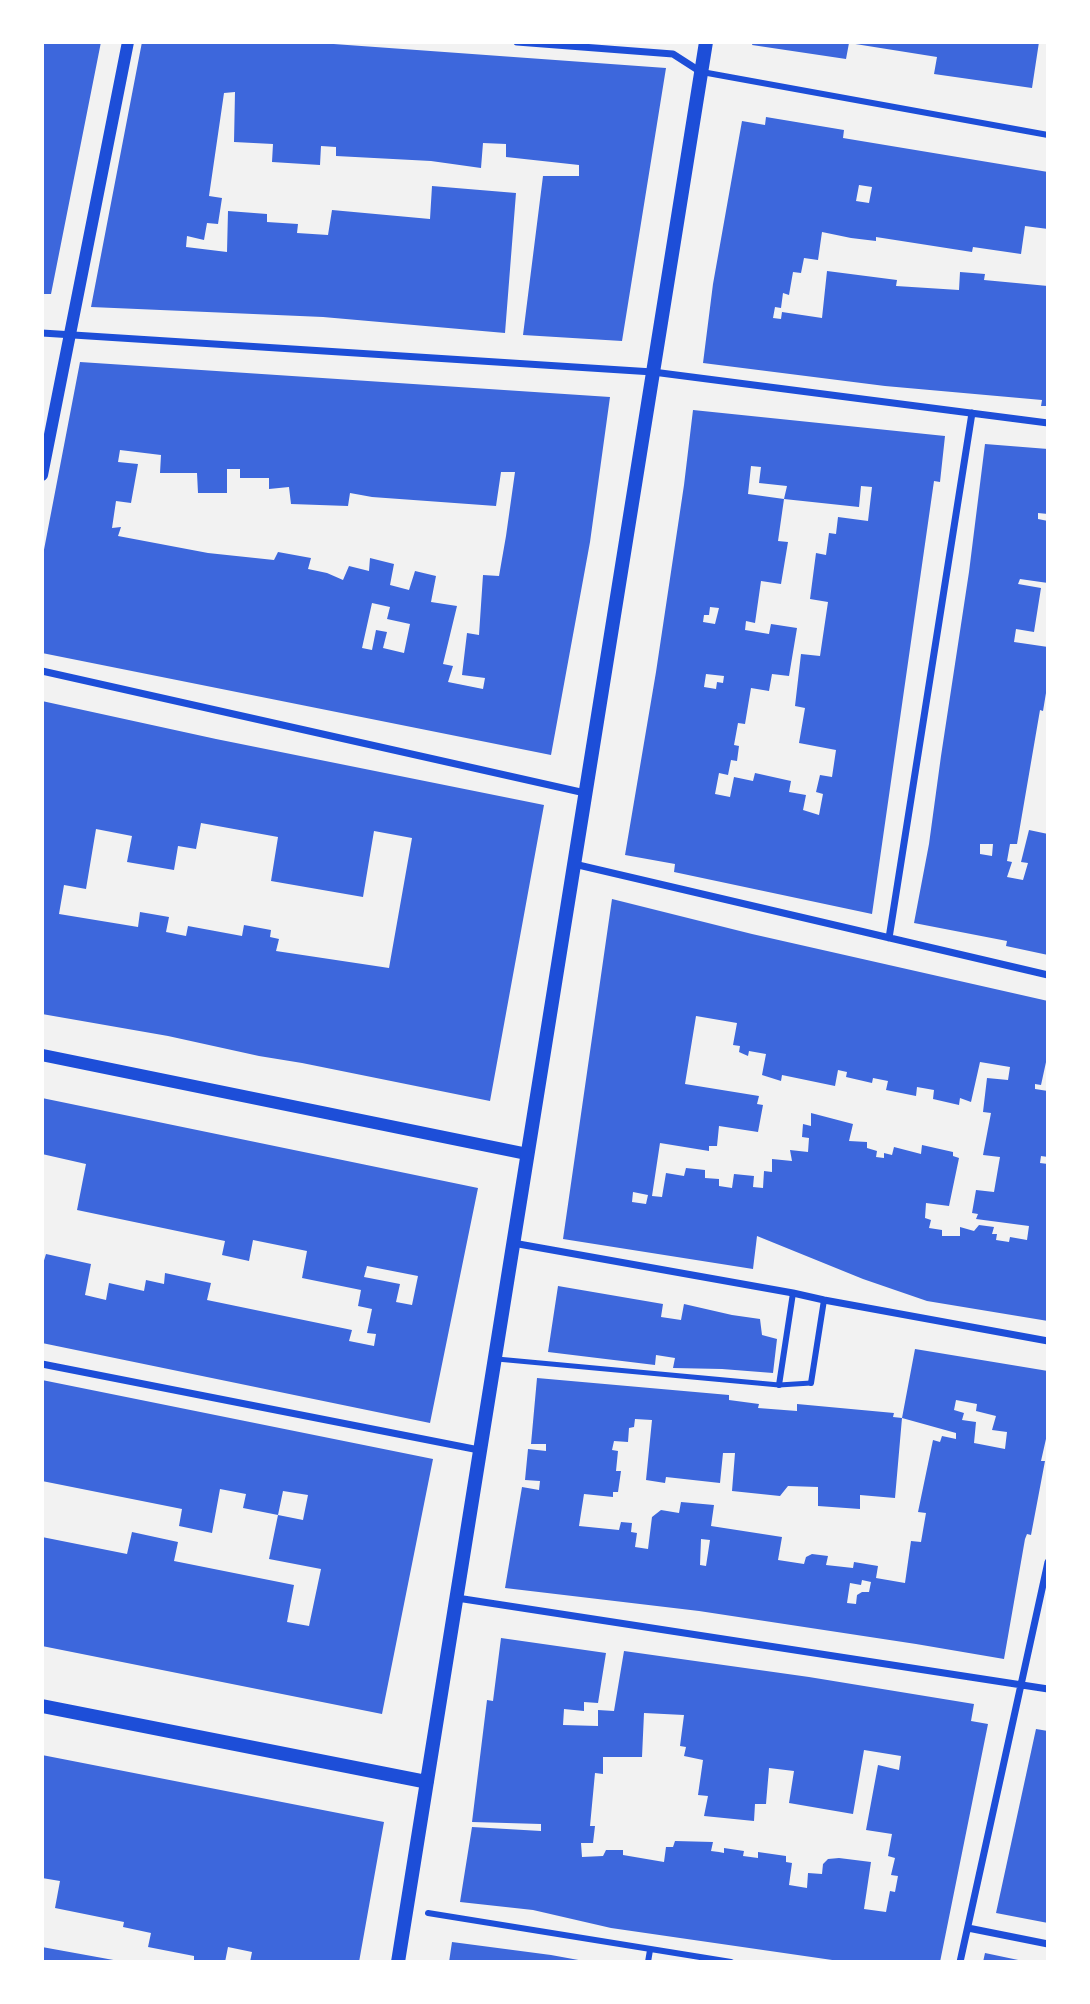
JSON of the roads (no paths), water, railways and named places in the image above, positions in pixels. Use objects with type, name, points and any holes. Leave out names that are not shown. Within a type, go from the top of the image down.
[{"type":"main road","points":[[398,1962],[706,42]]},
{"type":"main road","points":[[42,1706],[426,1782]]},
{"type":"street","points":[[42,475],[128,42]]},
{"type":"street","points":[[517,42],[673,54],[701,72],[1048,135]]},
{"type":"street","points":[[42,334],[653,372],[1048,423]]},
{"type":"street","points":[[889,938],[972,413]]},
{"type":"street","points":[[42,671],[585,793]]},
{"type":"street","points":[[573,864],[1048,975]]},
{"type":"street","points":[[42,1055],[527,1154]]},
{"type":"street","points":[[513,1243],[1048,1341]]},
{"type":"street","points":[[779,1385],[793,1293]]},
{"type":"street","points":[[811,1383],[824,1300]]},
{"type":"street","points":[[42,1364],[479,1450]]},
{"type":"street","points":[[960,1962],[1048,1562]]},
{"type":"street","points":[[456,1598],[1048,1689]]},
{"type":"street","points":[[428,1913],[731,1962]]},
{"type":"street","points":[[968,1928],[1048,1944]]},
{"type":"street","points":[[648,1962],[650,1950]]},
{"type":"lane","points":[[494,1358],[779,1385],[811,1383]]}]
